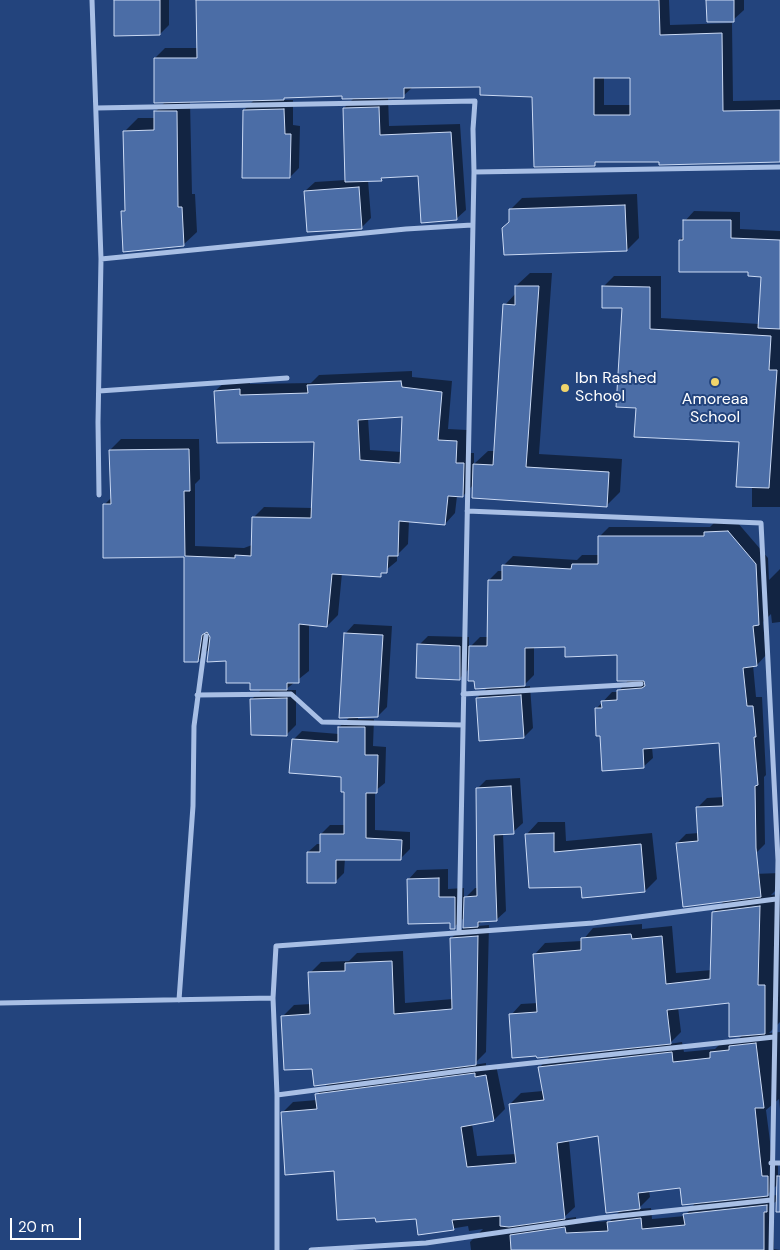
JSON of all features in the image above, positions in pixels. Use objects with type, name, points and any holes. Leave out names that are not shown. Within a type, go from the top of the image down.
[{"type":"street","points":[[92,0],[101,259],[100,495]]},
{"type":"street","points":[[96,108],[475,101],[458,932]]},
{"type":"street","points":[[474,172],[780,167]]},
{"type":"street","points":[[101,259],[396,230],[472,225]]},
{"type":"street","points":[[99,391],[286,378]]},
{"type":"street","points":[[467,511],[762,523],[779,860],[776,899],[770,1250]]},
{"type":"street","points":[[179,1000],[193,806],[194,726],[206,636]]},
{"type":"street","points":[[463,694],[641,684]]},
{"type":"street","points":[[198,695],[291,694],[322,722],[462,725]]},
{"type":"street","points":[[277,1250],[277,1095],[273,998],[276,946],[593,923],[776,899]]},
{"type":"street","points":[[0,1003],[273,998]]},
{"type":"street","points":[[277,1095],[476,1069],[774,1037]]},
{"type":"street","points":[[770,1163],[780,1164]]},
{"type":"street","points":[[310,1250],[426,1243],[600,1218],[771,1200]]},
{"type":"building","points":[[114,0],[160,0],[160,35],[114,36]]},
{"type":"building","points":[[196,0],[659,0],[660,35],[722,33],[723,111],[780,110],[780,162],[659,165],[659,162],[595,162],[595,166],[534,167],[532,97],[480,95],[480,87],[404,88],[404,98],[342,99],[342,96],[284,98],[284,100],[154,103],[154,58],[197,58]],"holes":[[[594,78],[630,78],[630,115],[594,115]]]},
{"type":"building","points":[[706,0],[734,0],[734,22],[707,22]]},
{"type":"building","points":[[379,107],[380,135],[451,132],[457,220],[421,223],[418,176],[381,178],[382,181],[345,182],[343,108]]},
{"type":"building","points":[[284,109],[285,134],[291,134],[290,178],[242,178],[243,110]]},
{"type":"building","points":[[154,111],[177,111],[178,207],[182,207],[184,246],[123,252],[121,211],[125,211],[123,131],[154,130]]},
{"type":"building","points":[[359,187],[362,229],[307,232],[304,191]]},
{"type":"building","points":[[625,205],[627,251],[504,255],[502,228],[509,222],[509,209]]},
{"type":"building","points":[[683,220],[731,220],[731,238],[780,240],[780,329],[758,328],[761,277],[748,276],[748,272],[679,272],[679,240],[683,240]]},
{"type":"building","points":[[515,286],[539,286],[526,467],[609,472],[607,507],[472,498],[473,464],[493,465],[503,304],[515,305]]},
{"type":"building","points":[[602,286],[650,287],[650,329],[771,336],[769,370],[777,370],[769,488],[736,487],[739,442],[634,437],[636,408],[616,407],[622,308],[602,308]]},
{"type":"building","points":[[401,381],[402,387],[442,392],[438,440],[457,441],[456,463],[464,463],[463,497],[448,496],[445,525],[399,521],[398,556],[388,556],[387,573],[381,573],[381,577],[332,574],[327,627],[299,624],[299,683],[287,683],[287,690],[250,690],[250,683],[226,683],[226,661],[207,662],[210,637],[207,632],[202,635],[198,662],[184,662],[184,557],[103,558],[103,504],[111,504],[109,450],[189,449],[190,491],[184,491],[185,556],[235,558],[235,555],[251,556],[252,517],[311,518],[314,442],[217,443],[214,391],[240,389],[240,395],[308,393],[307,385]],"holes":[[[402,417],[400,463],[360,460],[358,420]]]},
{"type":"building","points":[[728,531],[756,564],[759,625],[753,626],[757,666],[743,668],[747,706],[753,706],[756,737],[754,737],[758,785],[755,786],[756,848],[761,897],[683,907],[676,843],[698,841],[696,807],[723,806],[719,743],[643,749],[644,768],[602,771],[600,736],[596,736],[595,708],[602,708],[601,701],[617,700],[617,690],[642,688],[645,686],[644,681],[617,681],[617,655],[565,657],[565,647],[525,648],[525,686],[475,689],[474,681],[468,681],[469,646],[487,646],[488,580],[502,580],[502,565],[571,569],[572,564],[598,564],[598,536],[704,536],[704,532]]},
{"type":"building","points":[[344,633],[383,635],[378,717],[339,718]]},
{"type":"building","points":[[417,644],[460,646],[460,680],[416,678]]},
{"type":"building","points":[[521,695],[524,738],[479,741],[476,698]]},
{"type":"building","points":[[287,698],[287,736],[251,735],[250,699]]},
{"type":"building","points":[[338,727],[365,727],[365,755],[378,755],[377,793],[366,793],[366,838],[402,840],[401,860],[336,860],[336,883],[307,883],[307,852],[320,852],[320,834],[344,834],[344,792],[341,792],[341,777],[289,773],[292,739],[338,742]]},
{"type":"building","points":[[511,786],[514,834],[494,835],[497,921],[478,922],[478,927],[463,928],[464,897],[477,896],[476,788]]},
{"type":"building","points":[[554,833],[554,852],[641,844],[645,892],[582,898],[581,887],[529,888],[525,834]]},
{"type":"building","points":[[439,878],[439,897],[455,897],[455,929],[450,929],[450,923],[408,924],[407,879]]},
{"type":"building","points":[[760,906],[758,985],[765,985],[765,1034],[729,1037],[729,1003],[667,1010],[671,1044],[537,1058],[536,1056],[512,1058],[509,1014],[537,1012],[533,954],[581,950],[581,938],[631,934],[632,939],[662,936],[666,984],[710,979],[712,912]]},
{"type":"building","points":[[478,936],[476,1065],[314,1086],[312,1069],[284,1070],[281,1016],[310,1014],[308,972],[345,971],[345,963],[392,961],[394,1014],[452,1009],[450,938]]},
{"type":"building","points":[[756,1043],[764,1108],[755,1108],[762,1176],[768,1176],[768,1196],[682,1205],[680,1188],[638,1193],[640,1209],[606,1213],[598,1136],[557,1143],[565,1219],[509,1227],[500,1226],[500,1216],[452,1220],[454,1230],[418,1235],[416,1219],[376,1222],[375,1218],[337,1220],[334,1171],[285,1175],[281,1112],[317,1109],[315,1094],[475,1073],[475,1077],[486,1075],[494,1121],[461,1127],[467,1167],[516,1163],[509,1104],[544,1100],[538,1067],[672,1052],[673,1062],[710,1058],[710,1052],[729,1050],[729,1046]]},
{"type":"building","points":[[777,1176],[780,1176],[780,1212],[776,1212]]},
{"type":"building","points":[[767,1205],[767,1212],[764,1212],[764,1250],[511,1250],[510,1235],[565,1227],[566,1233],[608,1231],[607,1222],[641,1218],[642,1229],[685,1225],[683,1214]]},
{"type":"place","name":"Amoreaa School","points":[[715,382]]},
{"type":"place","name":"Ibn Rashed School","points":[[565,388]]}]
